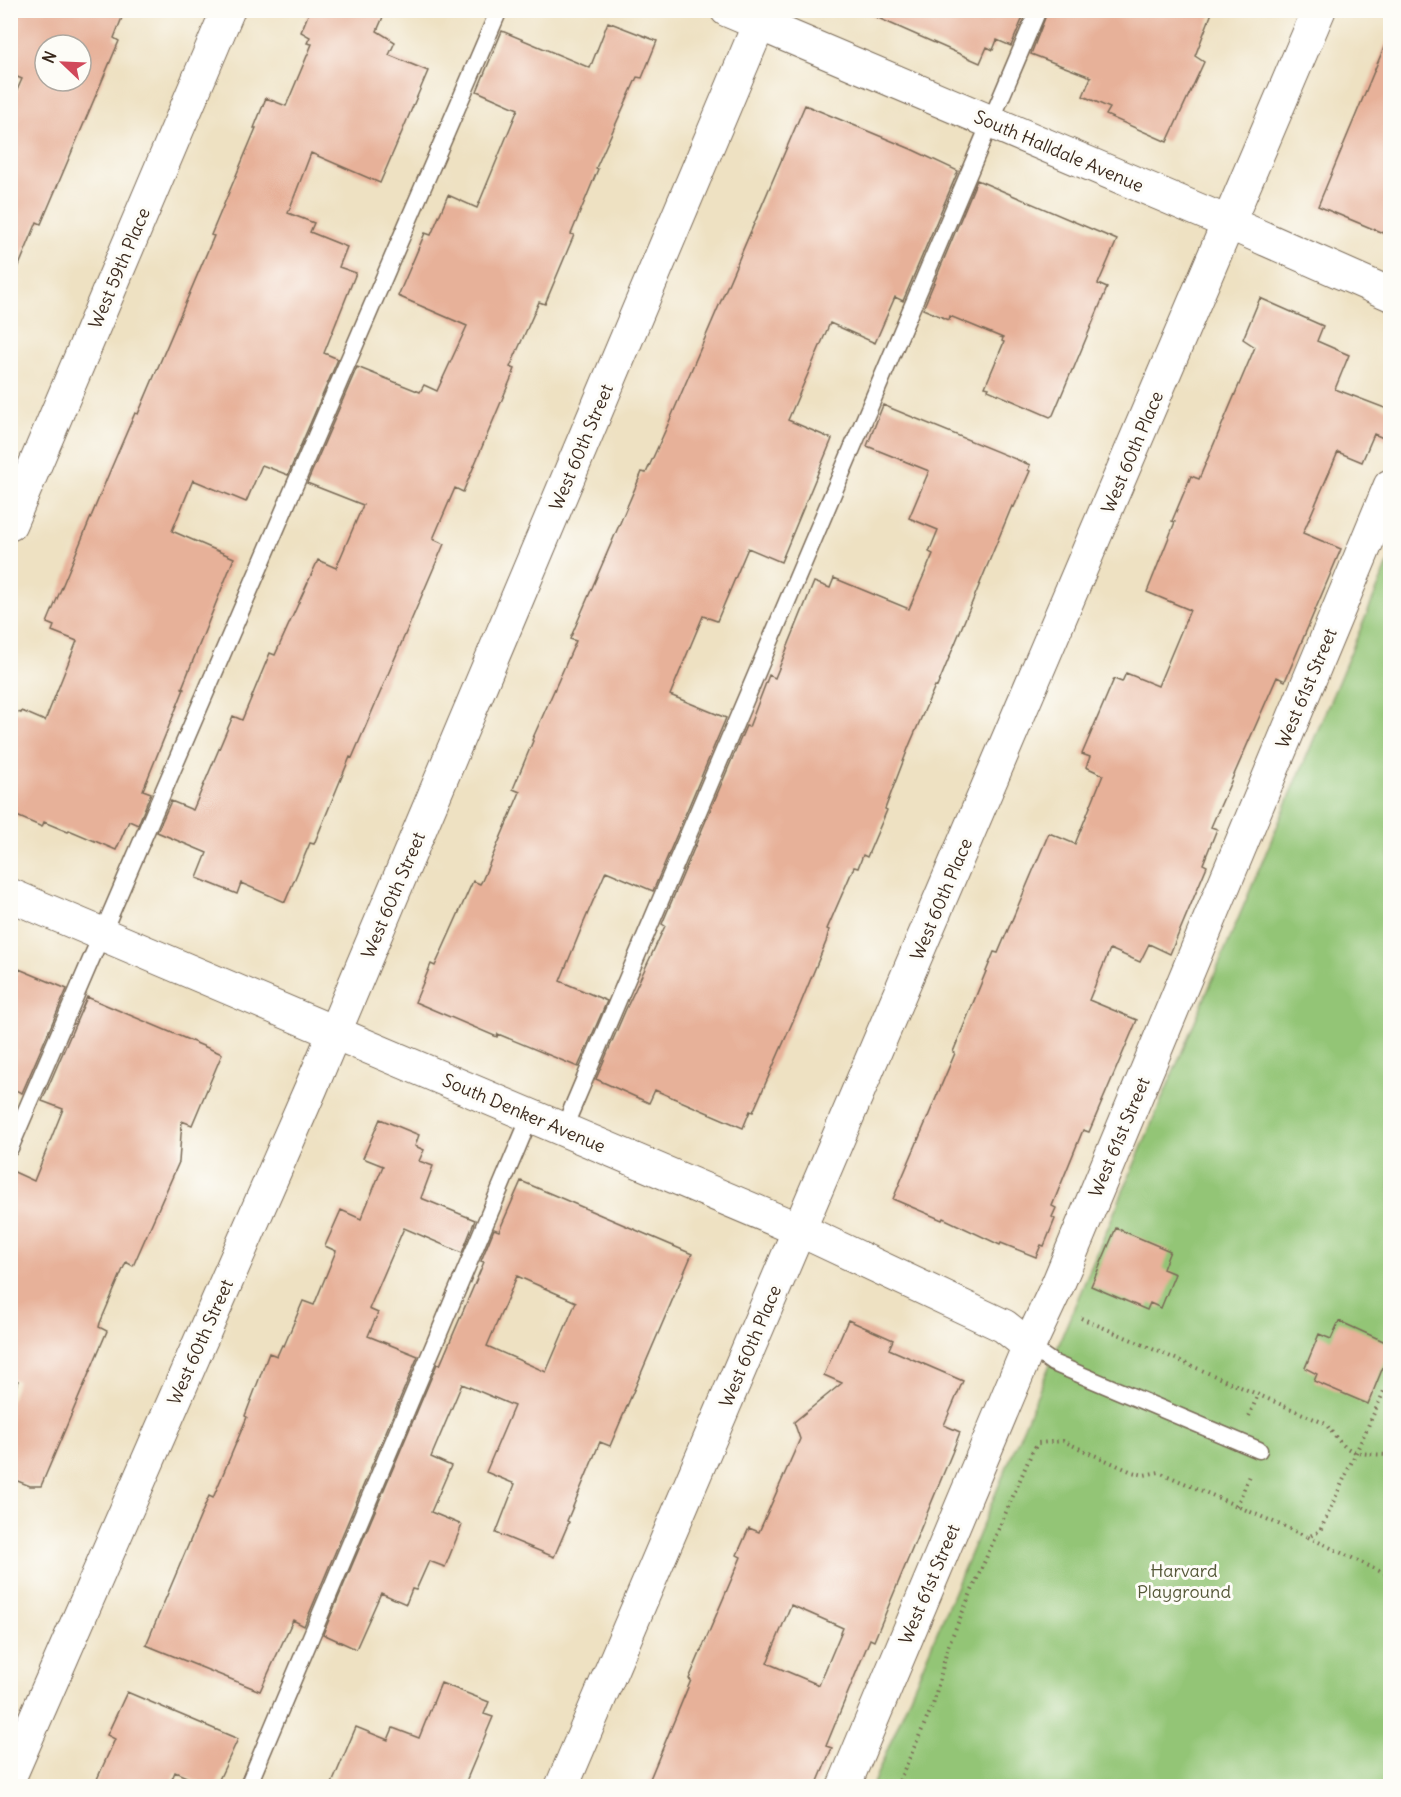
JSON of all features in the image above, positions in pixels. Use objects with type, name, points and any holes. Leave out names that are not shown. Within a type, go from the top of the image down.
[{"type":"street","name":"West 59th Place","points":[[10,524],[228,10]]},
{"type":"street","name":"South Halldale Avenue","points":[[727,10],[762,18],[991,122],[1390,294]]},
{"type":"street","name":"West 60th Place","points":[[562,1786],[1319,10]]},
{"type":"street","name":"West 60th Street","points":[[10,1776],[335,1032],[762,18]]},
{"type":"street","name":"West 61st Street","points":[[844,1786],[1029,1346],[1062,1273],[1390,486]]},
{"type":"street","name":"South Denker Avenue","points":[[10,895],[800,1230],[1004,1326],[1029,1346]]},
{"type":"lane","points":[[10,1148],[499,10]]},
{"type":"lane","points":[[563,1130],[1038,10]]},
{"type":"lane","points":[[248,1786],[531,1115]]},
{"type":"lane","points":[[1029,1346],[1053,1363],[1259,1450]]},
{"type":"path","points":[[1085,1320],[1326,1424],[1339,1443],[1356,1453],[1390,1455]]},
{"type":"path","points":[[1308,1537],[1320,1532],[1390,1378]]},
{"type":"path","points":[[1245,1424],[1258,1395]]},
{"type":"path","points":[[897,1786],[933,1705],[948,1646],[1032,1452],[1038,1443],[1063,1441],[1132,1472],[1144,1475],[1159,1472],[1308,1537],[1390,1576]]},
{"type":"path","points":[[1237,1506],[1251,1469]]},
{"type":"green space","name":"Harvard Playground","points":[[1390,559],[1390,1786],[872,1786]]},
{"type":"building","points":[[10,10],[125,10],[114,38],[119,41],[41,224],[37,222],[11,285],[10,106],[22,79],[10,74]]},
{"type":"building","points":[[310,10],[386,10],[377,31],[395,42],[389,55],[428,71],[380,183],[311,153],[288,213],[314,223],[310,232],[347,247],[339,267],[356,273],[324,353],[338,359],[288,475],[262,465],[246,502],[193,480],[172,531],[234,558],[143,790],[151,793],[138,825],[129,821],[116,850],[69,830],[68,832],[44,822],[42,827],[10,813],[10,710],[21,713],[22,711],[45,721],[77,641],[52,631],[54,626],[47,623],[135,413],[138,414],[214,236],[211,235],[256,128],[254,128],[266,98],[286,106],[312,44],[307,43],[310,37],[301,32]]},
{"type":"building","points":[[860,10],[1026,10],[1011,46],[997,40],[993,50],[987,47],[980,63]]},
{"type":"building","points":[[1048,10],[1213,10],[1195,56],[1204,62],[1167,142],[1106,115],[1110,108],[1083,96],[1091,77],[1031,54]]},
{"type":"building","points":[[608,22],[657,41],[642,78],[637,77],[596,168],[598,169],[571,234],[574,235],[545,304],[539,302],[510,367],[515,369],[463,492],[455,488],[433,539],[444,544],[314,844],[310,843],[285,902],[241,883],[237,894],[197,878],[207,853],[157,832],[171,801],[193,810],[233,716],[242,720],[270,653],[275,655],[318,560],[336,568],[363,505],[307,483],[357,367],[420,392],[424,385],[437,391],[467,326],[398,296],[425,233],[431,235],[448,195],[477,208],[518,109],[477,91],[502,31],[590,68]]},
{"type":"building","points":[[1390,33],[1390,236],[1318,206]]},
{"type":"building","points":[[805,105],[958,171],[903,301],[895,297],[875,343],[830,323],[788,420],[832,439],[781,562],[748,548],[717,621],[703,616],[670,695],[726,718],[653,891],[606,871],[584,922],[560,981],[607,1001],[578,1067],[498,1034],[497,1037],[415,1002],[431,964],[435,966],[473,881],[480,884],[482,881],[520,792],[513,789],[532,740],[576,641],[570,639],[642,472],[646,473],[666,429]]},
{"type":"building","points":[[977,180],[1117,240],[1098,284],[1107,288],[1073,370],[1053,415],[1050,417],[985,387],[1004,342],[1003,338],[950,316],[949,320],[923,309]]},
{"type":"building","points":[[1260,298],[1323,326],[1317,341],[1349,355],[1335,389],[1390,410],[1390,441],[1374,434],[1362,462],[1338,452],[1303,533],[1341,549],[1285,681],[1277,677],[1211,827],[1217,829],[1203,864],[1207,866],[1170,954],[1149,944],[1140,962],[1110,949],[1089,1000],[1137,1020],[1089,1132],[1083,1130],[1052,1206],[1056,1208],[1052,1217],[1055,1219],[1044,1246],[1041,1245],[1036,1257],[1001,1243],[1000,1245],[943,1218],[942,1220],[893,1199],[955,1053],[953,1052],[994,952],[998,953],[1049,833],[1075,844],[1103,775],[1086,767],[1090,757],[1082,754],[1114,679],[1122,682],[1126,673],[1158,686],[1190,610],[1147,592],[1175,522],[1172,521],[1191,476],[1199,479],[1255,347],[1243,339]]},
{"type":"building","points":[[883,405],[1030,465],[1028,470],[1030,471],[1014,507],[1012,506],[937,687],[935,686],[909,746],[885,809],[887,810],[867,857],[863,855],[858,868],[854,867],[827,929],[829,930],[826,942],[800,1005],[753,1112],[750,1111],[743,1128],[655,1090],[649,1103],[596,1079],[665,926],[662,924],[746,726],[749,727],[769,675],[775,678],[814,582],[830,588],[834,578],[909,609],[933,554],[929,552],[938,530],[909,518],[929,471],[867,446]]},
{"type":"building","points":[[19,969],[67,989],[22,1093],[10,1088],[10,971],[18,974]]},
{"type":"building","points":[[87,997],[222,1054],[192,1125],[182,1121],[179,1162],[133,1266],[126,1262],[100,1323],[99,1327],[107,1331],[41,1486],[30,1486],[10,1478],[10,1402],[18,1381],[10,1378],[10,1170],[34,1181],[63,1109],[42,1101]]},
{"type":"building","points":[[380,1119],[419,1135],[415,1146],[424,1150],[419,1161],[433,1166],[421,1198],[475,1220],[462,1253],[404,1228],[369,1309],[378,1313],[368,1336],[418,1356],[304,1626],[293,1620],[260,1691],[146,1645],[209,1496],[213,1498],[247,1417],[245,1416],[269,1353],[277,1356],[282,1345],[284,1346],[303,1301],[314,1305],[336,1251],[325,1246],[341,1210],[361,1219],[383,1166],[363,1158]]},
{"type":"building","points":[[521,1181],[692,1254],[610,1446],[600,1442],[554,1557],[496,1533],[515,1484],[486,1472],[514,1406],[462,1384],[431,1457],[451,1466],[431,1512],[462,1525],[445,1567],[429,1561],[416,1590],[412,1589],[406,1604],[381,1593],[356,1649],[323,1634],[437,1364],[440,1365],[484,1262],[481,1261],[494,1229],[499,1231]],"holes":[[[517,1276],[576,1302],[546,1372],[487,1346]]]},
{"type":"building","points":[[1116,1228],[1170,1251],[1163,1269],[1175,1274],[1161,1308],[1150,1303],[1147,1310],[1091,1286]]},
{"type":"building","points":[[848,1320],[893,1340],[889,1349],[963,1381],[944,1425],[960,1432],[874,1641],[870,1639],[826,1746],[832,1748],[816,1786],[647,1786],[741,1557],[737,1555],[749,1528],[759,1532],[800,1439],[794,1422],[842,1383],[824,1375]],"holes":[[[791,1605],[843,1628],[819,1685],[767,1663]]]},
{"type":"building","points":[[1339,1321],[1390,1344],[1390,1350],[1368,1404],[1314,1381],[1317,1374],[1305,1368],[1319,1334],[1331,1339]]},
{"type":"building","points":[[441,1683],[489,1702],[484,1714],[493,1717],[464,1786],[331,1786],[356,1727],[388,1740],[393,1728],[419,1738]]},
{"type":"building","points":[[127,1692],[238,1739],[216,1786],[207,1786],[175,1772],[169,1786],[94,1786],[115,1739],[107,1735]]}]
